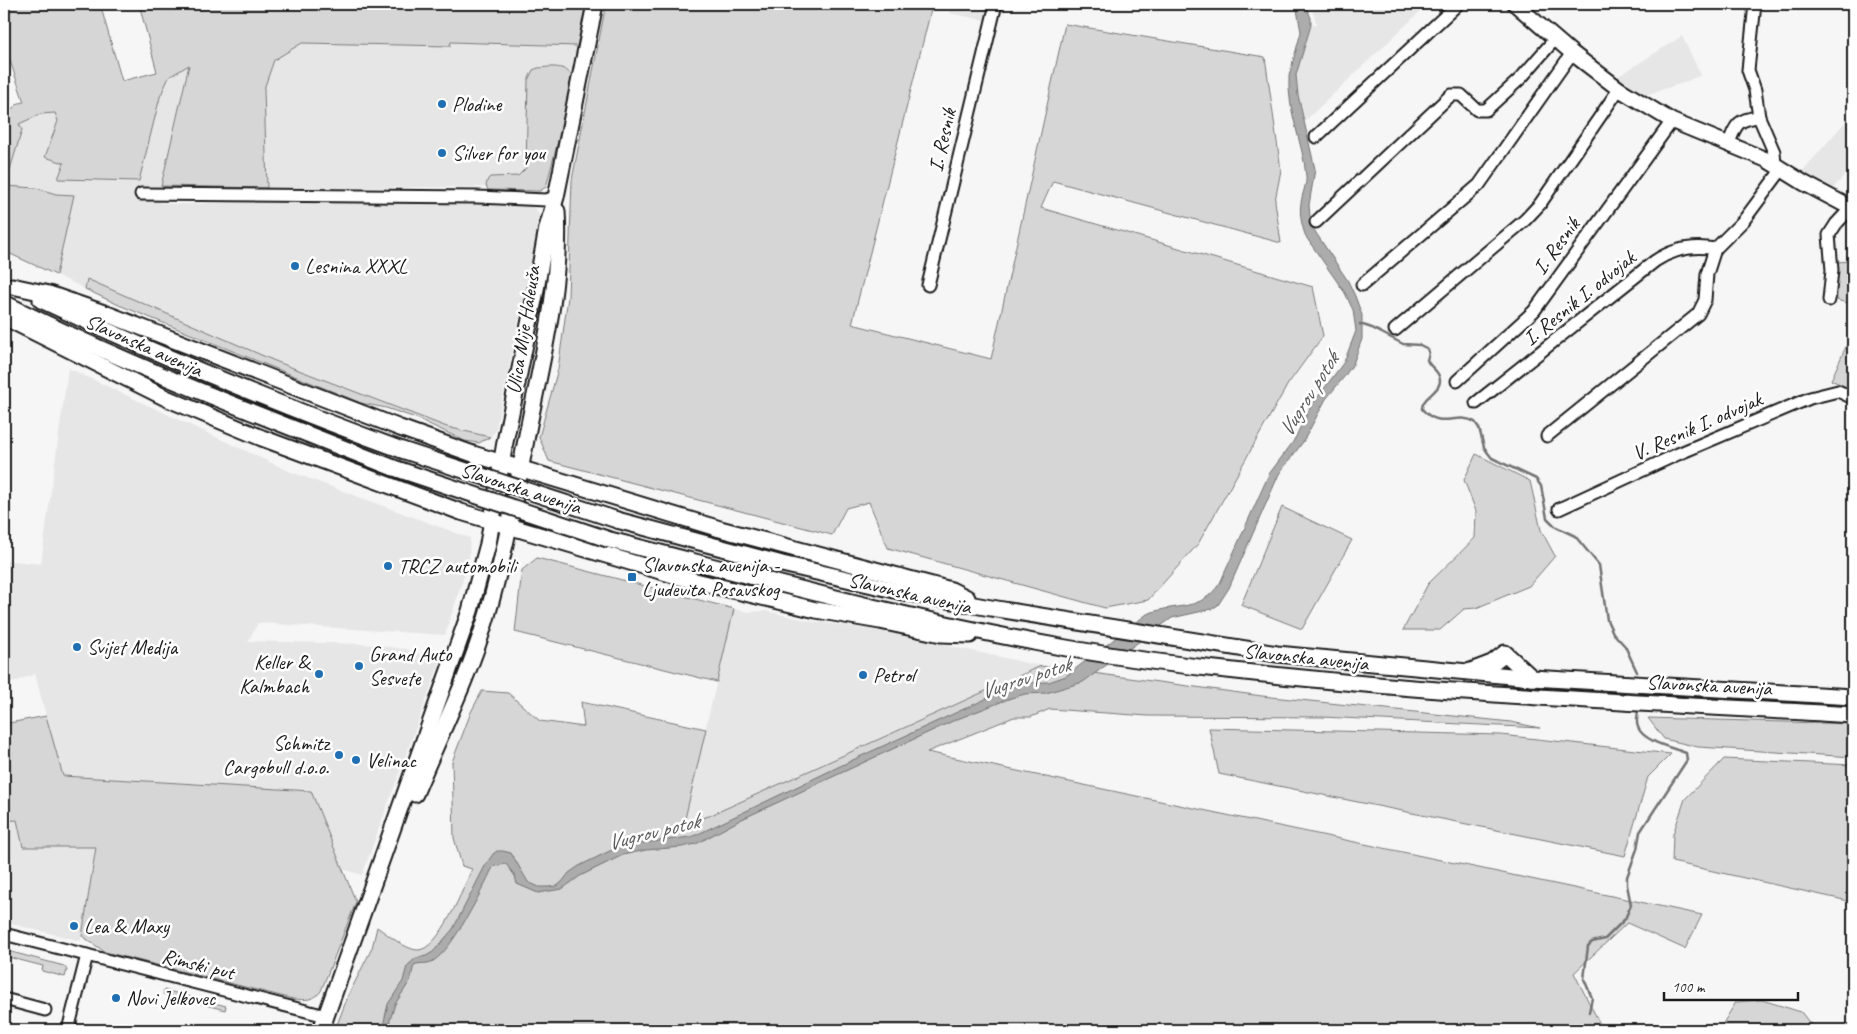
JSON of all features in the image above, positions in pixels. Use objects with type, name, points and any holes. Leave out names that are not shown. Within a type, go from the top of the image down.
[{"type":"main road","name":"Ulica Mije Haleuša","points":[[391,836],[470,610],[492,522],[505,442],[547,228],[556,197],[595,4]]},
{"type":"main road","name":"Ulica Mije Haleuša","points":[[391,836],[410,804],[463,683],[486,621],[510,527],[554,284],[557,230],[556,197]]},
{"type":"main road","points":[[8,284],[49,294],[107,314],[400,428],[520,469],[720,529],[951,590],[985,607]]},
{"type":"main road","name":"Slavonska avenija","points":[[8,284],[105,331],[196,371],[322,421],[402,450],[617,520],[782,564],[903,592],[1278,654],[1532,678],[1853,697]]},
{"type":"main road","name":"Slavonska avenija","points":[[4,303],[60,331],[188,388],[394,468],[610,540],[794,588],[987,632],[1071,649],[1150,661],[1279,676],[1455,692],[1853,715]]},
{"type":"main road","points":[[4,317],[166,398],[272,441],[492,522],[687,579],[816,610],[941,634],[960,635],[987,632]]},
{"type":"main road","points":[[1468,673],[1492,663],[1504,653],[1532,678]]},
{"type":"main road","points":[[323,1023],[391,836]]},
{"type":"street","name":"I. Resnik","points":[[928,285],[996,4]]},
{"type":"street","points":[[1316,137],[1458,4]]},
{"type":"street","points":[[1515,4],[1572,53],[1619,89],[1672,121],[1729,143],[1778,167],[1852,208],[1836,224],[1830,235],[1832,270],[1829,300]]},
{"type":"street","points":[[1547,436],[1698,314],[1704,300],[1707,274],[1714,249],[1744,220],[1778,167],[1774,152],[1759,117],[1755,90],[1748,70],[1755,4]]},
{"type":"street","points":[[1316,222],[1451,94],[1460,94],[1477,110],[1486,110],[1521,78],[1555,39]]},
{"type":"street","points":[[1362,285],[1479,185],[1572,53]]},
{"type":"street","name":"I. Resnik","points":[[1395,330],[1525,220],[1540,204],[1619,89]]},
{"type":"street","points":[[1729,143],[1735,128],[1740,122],[1759,117]]},
{"type":"street","name":"I. Resnik","points":[[1457,381],[1534,310],[1672,121]]},
{"type":"street","points":[[141,194],[474,197],[546,200],[556,197]]},
{"type":"street","name":"I. Resnik I. odvojak","points":[[1476,403],[1655,261],[1668,253],[1685,248],[1703,246],[1714,249]]},
{"type":"street","name":"V. Resnik I. odvojak","points":[[1559,509],[1678,454],[1810,398],[1838,391],[1853,398]]},
{"type":"street","name":"Rimski put","points":[[4,934],[88,955],[323,1023]]},
{"type":"street","points":[[68,1030],[88,955]]},
{"type":"street","points":[[4,999],[45,1010]]},
{"type":"shaded area","points":[[4,4],[100,4],[122,81],[157,72],[139,4],[586,4],[577,46],[451,42],[450,46],[302,43],[274,60],[264,89],[267,188],[161,186],[189,65],[169,77],[160,97],[139,181],[58,179],[64,163],[45,157],[58,121],[55,113],[41,114],[19,124],[22,130],[5,186],[36,188],[56,194],[74,195],[56,275],[4,251],[4,115],[19,103],[24,102],[4,43]]},
{"type":"shaded area","points":[[606,4],[951,4],[951,8],[932,6],[852,324],[991,359],[1065,24],[1265,57],[1281,170],[1275,201],[1281,243],[1053,181],[1041,208],[1313,287],[1323,336],[1288,384],[1198,544],[1148,600],[1105,608],[888,548],[869,502],[846,508],[832,535],[549,461],[539,437],[558,369],[568,297],[572,180]]},
{"type":"shaded area","points":[[951,4],[992,4],[988,21],[949,13]]},
{"type":"shaded area","points":[[1296,4],[1305,4],[1311,18],[1311,25],[1296,75],[1298,95],[1315,169],[1309,205],[1310,216],[1314,230],[1348,281],[1355,296],[1362,315],[1362,339],[1353,364],[1326,399],[1303,442],[1279,474],[1229,588],[1218,605],[1212,609],[1172,618],[1083,682],[1046,693],[1025,694],[1011,698],[955,720],[742,819],[696,844],[646,850],[623,855],[580,876],[562,889],[538,893],[517,884],[515,876],[506,864],[495,866],[466,919],[441,955],[428,963],[414,965],[410,981],[395,1004],[387,1030],[382,1030],[388,1004],[403,981],[407,966],[416,958],[433,952],[453,929],[486,864],[497,851],[511,853],[528,882],[539,887],[557,886],[569,873],[579,866],[620,846],[696,835],[859,757],[1012,687],[1024,683],[1049,682],[1066,676],[1147,614],[1196,603],[1212,592],[1220,583],[1269,474],[1293,442],[1311,406],[1344,362],[1356,331],[1353,310],[1345,293],[1306,237],[1301,220],[1300,207],[1306,176],[1290,102],[1289,89],[1289,76],[1301,32]]},
{"type":"shaded area","points":[[1310,4],[1428,4],[1305,121],[1298,95],[1296,75],[1311,25],[1317,25]]},
{"type":"shaded area","points":[[1682,36],[1701,75],[1683,83],[1642,96],[1616,79],[1617,77]]},
{"type":"shaded area","points":[[450,42],[577,46],[543,187],[267,188],[264,89],[274,60],[302,43],[450,46]]},
{"type":"shaded area","points":[[189,65],[161,186],[160,203],[275,201],[528,205],[536,209],[540,220],[495,432],[490,437],[447,427],[275,361],[88,280],[85,289],[56,275],[73,195],[56,194],[36,188],[5,186],[22,130],[19,124],[41,114],[55,113],[58,121],[45,157],[64,163],[58,179],[160,97],[169,77]]},
{"type":"shaded area","points":[[538,68],[561,68],[572,76],[546,187],[540,191],[488,190],[486,185],[490,177],[518,176],[526,168],[528,80],[533,70]]},
{"type":"shaded area","points":[[1853,113],[1853,165],[1830,192],[1799,175]]},
{"type":"shaded area","points":[[1853,261],[1853,305],[1837,300],[1836,262]]},
{"type":"shaded area","points":[[87,279],[275,361],[447,427],[490,437],[479,443],[465,441],[416,418],[386,408],[361,403],[119,305],[85,289]]},
{"type":"shaded area","points":[[1853,331],[1853,390],[1831,380]]},
{"type":"shaded area","points":[[68,368],[291,472],[470,538],[469,561],[445,635],[258,623],[248,641],[364,644],[406,649],[440,662],[362,875],[342,869],[311,791],[62,776],[35,674],[4,686],[4,562],[5,560],[41,564]]},
{"type":"shaded area","points":[[1476,454],[1530,481],[1541,530],[1555,556],[1529,586],[1476,608],[1464,609],[1440,630],[1403,630],[1428,584],[1475,538],[1476,511],[1464,480]]},
{"type":"shaded area","points":[[1282,507],[1352,540],[1302,629],[1241,605]]},
{"type":"shaded area","points":[[537,558],[734,609],[717,682],[515,632],[522,570]]},
{"type":"shaded area","points":[[734,609],[748,612],[766,611],[810,621],[872,629],[1041,666],[709,816],[683,823]]},
{"type":"shaded area","points":[[1041,666],[1262,696],[1511,722],[1540,728],[1322,717],[1148,716],[1050,709],[1031,717],[1014,717],[927,752],[1702,915],[1685,949],[1627,923],[1574,973],[1603,1030],[335,1030],[348,996],[372,948],[377,927],[407,947],[417,950],[425,948],[434,941],[450,917],[472,869],[462,866],[454,838],[452,762],[471,712],[482,691],[508,693],[540,721],[584,727],[581,702],[706,729],[684,823],[709,816]]},
{"type":"shaded area","points":[[46,716],[63,776],[311,791],[356,902],[321,991],[315,997],[301,1000],[293,999],[105,952],[82,936],[96,847],[23,847],[17,820],[4,821],[4,724]]},
{"type":"shaded area","points":[[1648,718],[1853,724],[1853,757],[1698,747],[1664,739]]},
{"type":"shaded area","points":[[1209,728],[1501,735],[1671,754],[1648,777],[1625,856],[1219,774]]},
{"type":"shaded area","points":[[1724,759],[1853,765],[1853,902],[1672,862],[1673,834],[1685,799]]},
{"type":"shaded area","points":[[17,820],[23,847],[96,847],[81,941],[4,922],[4,821]]},
{"type":"shaded area","points":[[4,950],[64,966],[67,970],[65,977],[42,971],[43,966],[4,956]]},
{"type":"shaded area","points":[[164,990],[226,1006],[225,1010],[163,994]]},
{"type":"shaded area","points":[[1762,1000],[1801,1012],[1815,1030],[1719,1030],[1736,1002]]},
{"type":"waterway","points":[[1360,324],[1403,344],[1420,345],[1428,349],[1427,360],[1438,374],[1440,381],[1436,390],[1425,400],[1422,409],[1436,419],[1461,418],[1475,422],[1479,428],[1484,447],[1492,458],[1536,479],[1541,486],[1547,518],[1556,527],[1575,536],[1599,565],[1607,620],[1613,633],[1625,646],[1637,672]]},
{"type":"waterway","points":[[1589,1012],[1592,998],[1584,979],[1588,946],[1592,942],[1605,939],[1625,919],[1631,905],[1627,877],[1637,849],[1640,832],[1687,760],[1686,753],[1645,736],[1637,724],[1638,712]]},
{"type":"place","name":"Plodine","points":[[442,104]]},
{"type":"place","name":"Silver for you","points":[[442,153]]},
{"type":"place","name":"Lesnina XXXL","points":[[295,266]]},
{"type":"place","name":"TRCZ automobili","points":[[388,566]]},
{"type":"place","name":"Slavonska avenija - Ljudevita Posavskog","points":[[632,577]]},
{"type":"place","name":"Svijet Medija","points":[[77,647]]},
{"type":"place","name":"Grand Auto Sesvete","points":[[359,666]]},
{"type":"place","name":"Keller & Kalmbach","points":[[319,674]]},
{"type":"place","name":"Petrol","points":[[863,675]]},
{"type":"place","name":"Schmitz Cargobull d.o.o.","points":[[339,755]]},
{"type":"place","name":"Velinac","points":[[356,760]]},
{"type":"place","name":"Lea & Maxy","points":[[74,926]]},
{"type":"place","name":"Novi Jelkovec","points":[[116,998]]},
{"type":"water label","name":"Vugrov potok","points":[[1308,394]]},
{"type":"water label","name":"Vugrov potok","points":[[1025,677]]},
{"type":"water label","name":"Vugrov potok","points":[[653,831]]}]
